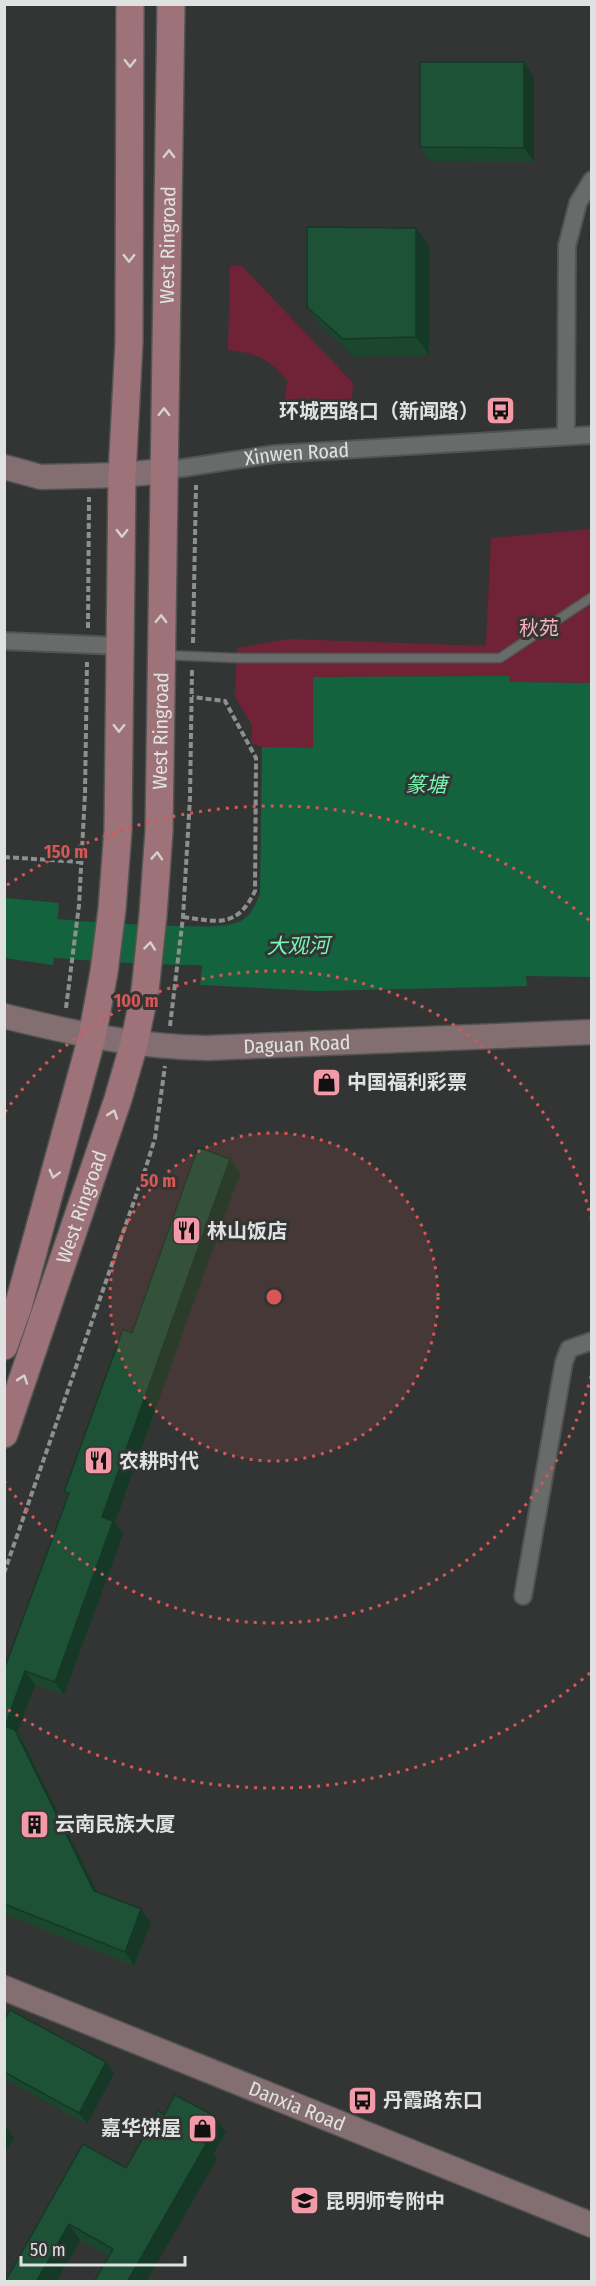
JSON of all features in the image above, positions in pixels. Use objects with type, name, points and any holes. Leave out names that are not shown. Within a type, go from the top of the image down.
[{"type":"main road","name":"West Ringroad","points":[[4,1346],[18,1308],[92,1036],[104,972],[112,909],[118,830],[122,475],[129,342],[130,4]]},
{"type":"main road","name":"West Ringroad","points":[[4,1434],[118,1099],[135,1044],[146,978],[159,831],[171,4]]},
{"type":"street","points":[[566,435],[567,246],[578,203],[591,180]]},
{"type":"street","name":"Xinwen Road","points":[[4,467],[41,477],[122,475],[275,454],[591,435]]},
{"type":"street","points":[[4,641],[120,646]]},
{"type":"street","name":"Daguan Road","points":[[4,1016],[64,1031],[167,1048],[591,1032]]},
{"type":"street","points":[[523,1596],[564,1362],[569,1348],[591,1341]]},
{"type":"street","name":"Danxia Road","points":[[4,1988],[591,2225]]},
{"type":"lane","points":[[161,655],[236,658],[500,658],[591,597]]},
{"type":"path","points":[[4,1573],[155,1138],[183,917],[190,798],[196,466]]},
{"type":"path","points":[[72,968],[79,905],[85,794],[89,476]]},
{"type":"path","points":[[183,917],[213,921],[236,918],[248,906],[255,891],[256,758],[225,701],[192,697]]},
{"type":"path","points":[[4,857],[81,862]]},
{"type":"green space","points":[[230,266],[242,266],[353,383],[352,400],[285,400],[287,380],[273,366],[255,355],[228,350]]},
{"type":"green space","name":"秋苑","points":[[591,529],[591,683],[510,682],[509,676],[313,677],[313,749],[262,747],[251,743],[252,725],[235,697],[237,648],[288,639],[486,646],[491,538]]},
{"type":"water","name":"篆塘","points":[[509,676],[510,682],[591,683],[591,977],[526,976],[527,986],[317,991],[200,985],[207,927],[241,921],[251,912],[260,894],[262,747],[313,748],[313,677]]},
{"type":"water","points":[[5,898],[59,903],[53,965],[5,958]]},
{"type":"building","points":[[420,62],[524,62],[524,148],[420,147]]},
{"type":"building","points":[[307,227],[416,228],[416,337],[343,339],[307,307]]},
{"type":"building","points":[[198,1147],[230,1159],[102,1517],[113,1521],[55,1682],[25,1671],[5,1726],[15,1730],[94,1891],[141,1909],[125,1952],[4,1904],[4,1670],[69,1493],[64,1492],[123,1329],[132,1333]]},
{"type":"building","points":[[10,2010],[106,2062],[79,2113],[4,2072],[4,2021]]},
{"type":"building","points":[[175,2095],[215,2116],[201,2141],[206,2144],[127,2282],[94,2282],[113,2249],[69,2224],[36,2282],[5,2282],[83,2144],[126,2168],[158,2111],[164,2115]]},
{"type":"waterway","name":"大观河","points":[[4,933],[130,944],[257,946]]},
{"type":"place","name":"环城西路口（新闻路）","points":[[500,411]]},
{"type":"place","name":"中国福利彩票","points":[[326,1082]]},
{"type":"place","name":"林山饭店","points":[[186,1231]]},
{"type":"place","name":"农耕时代","points":[[98,1461]]},
{"type":"place","name":"云南民族大厦","points":[[34,1824]]},
{"type":"place","name":"丹霞路东口","points":[[362,2100]]},
{"type":"place","name":"嘉华饼屋","points":[[202,2128]]},
{"type":"place","name":"昆明师专附中","points":[[304,2201]]}]
